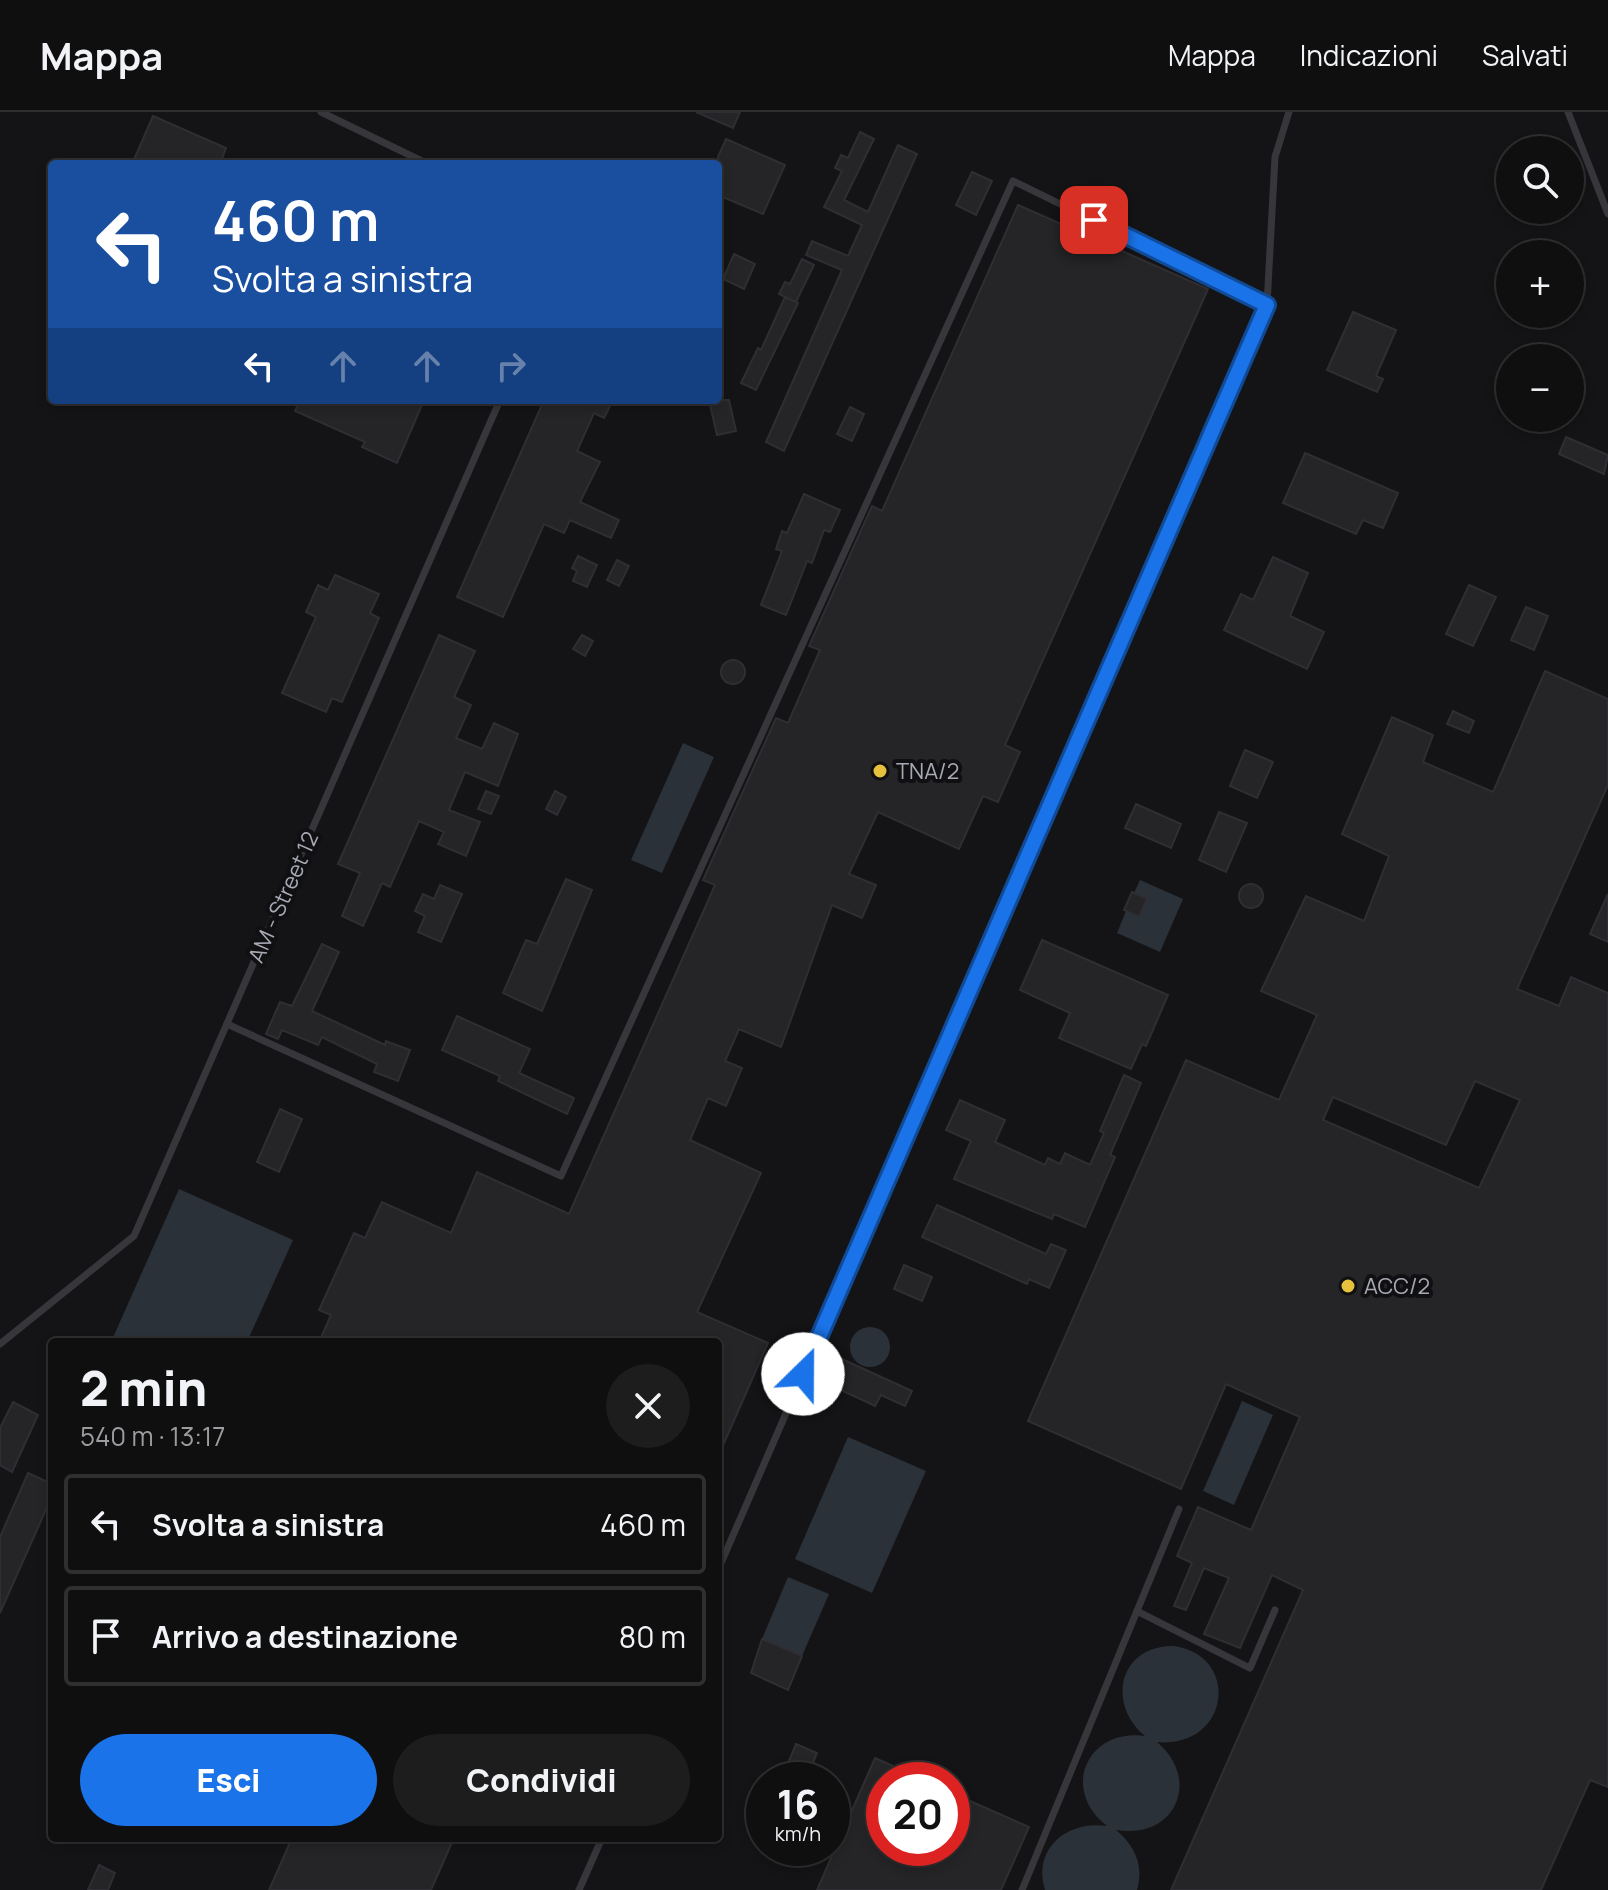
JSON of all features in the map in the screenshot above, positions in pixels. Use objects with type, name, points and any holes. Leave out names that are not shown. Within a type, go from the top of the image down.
[{"type":"lane","points":[[321,112],[420,160]]},
{"type":"lane","points":[[722,1561],[1267,305],[1275,157],[1289,112]]},
{"type":"lane","points":[[1568,112],[1608,214]]},
{"type":"lane","points":[[227,1024],[561,1176],[1013,181],[1267,305]]},
{"type":"lane","name":"AM - Street 12","points":[[0,1344],[134,1236],[498,404]]},
{"type":"lane","points":[[1022,1890],[1179,1509]]},
{"type":"lane","points":[[1137,1611],[1250,1668],[1275,1610]]},
{"type":"lane","points":[[579,1890],[600,1842]]},
{"type":"shaded area","points":[[683,743],[714,757],[662,873],[631,860]]},
{"type":"shaded area","points":[[1140,880],[1183,899],[1160,952],[1117,933],[1126,911],[1139,916],[1134,893]]},
{"type":"shaded area","points":[[179,1189],[293,1240],[249,1338],[113,1338]]},
{"type":"shaded area","points":[[870,1327],[884,1333],[890,1347],[884,1361],[870,1367],[856,1361],[850,1347],[856,1333]]},
{"type":"shaded area","points":[[1242,1401],[1273,1415],[1234,1505],[1203,1491]]},
{"type":"shaded area","points":[[848,1437],[926,1471],[872,1593],[795,1559]]},
{"type":"shaded area","points":[[788,1577],[829,1594],[802,1656],[762,1639]]},
{"type":"shaded area","points":[[1174,1646],[1196,1653],[1210,1666],[1217,1683],[1218,1700],[1212,1717],[1200,1731],[1181,1740],[1157,1742],[1171,1757],[1178,1773],[1176,1804],[1167,1817],[1154,1826],[1137,1831],[1116,1830],[1136,1857],[1139,1872],[1137,1890],[1045,1890],[1042,1875],[1044,1861],[1056,1840],[1079,1828],[1107,1826],[1093,1811],[1085,1796],[1083,1780],[1087,1764],[1095,1751],[1125,1736],[1145,1736],[1125,1708],[1124,1679],[1130,1666],[1141,1655],[1155,1648]]},
{"type":"building","points":[[696,112],[740,112],[733,128]]},
{"type":"building","points":[[153,116],[226,148],[222,160],[134,160]]},
{"type":"building","points":[[860,132],[874,139],[844,200],[868,212],[898,145],[917,154],[784,451],[766,442],[842,270],[806,255],[812,241],[848,256],[862,225],[824,207],[842,171],[835,168],[841,155],[848,158]]},
{"type":"building","points":[[726,139],[785,165],[763,214],[722,197],[722,160],[718,157]]},
{"type":"building","points":[[972,172],[992,181],[976,215],[956,205]]},
{"type":"building","name":"TNA/2","points":[[1018,205],[1208,289],[1005,745],[1020,752],[998,802],[983,796],[959,849],[878,812],[849,874],[876,885],[862,918],[832,905],[781,1047],[739,1029],[725,1061],[742,1068],[726,1106],[708,1098],[690,1140],[761,1173],[697,1312],[768,1343],[722,1448],[722,1338],[321,1338],[331,1315],[319,1310],[354,1233],[365,1238],[382,1202],[451,1233],[477,1172],[569,1214],[715,885],[703,880],[776,718],[788,723],[820,650],[809,646],[872,506],[882,511]]},
{"type":"building","points":[[734,254],[755,264],[744,289],[723,279]]},
{"type":"building","points":[[802,259],[814,265],[796,302],[779,294],[785,282],[790,284]]},
{"type":"building","points":[[785,297],[798,303],[756,390],[741,383],[758,348],[761,350]]},
{"type":"building","points":[[1353,312],[1396,330],[1376,376],[1383,379],[1377,392],[1327,370]]},
{"type":"building","points":[[722,400],[729,400],[736,431],[717,435],[710,404],[722,404]]},
{"type":"building","points":[[298,404],[422,404],[397,463],[362,447],[365,442],[295,411]]},
{"type":"building","points":[[542,404],[611,404],[604,418],[594,413],[577,451],[600,462],[580,502],[619,520],[611,538],[570,520],[564,533],[544,524],[503,617],[457,597]]},
{"type":"building","points":[[850,407],[864,414],[852,441],[837,434]]},
{"type":"building","points":[[1566,437],[1608,455],[1604,474],[1559,454]]},
{"type":"building","points":[[1305,453],[1398,493],[1383,528],[1363,520],[1356,534],[1283,503]]},
{"type":"building","points":[[804,494],[840,510],[830,532],[824,530],[812,563],[807,561],[786,615],[761,605],[782,551],[776,549],[782,531],[787,533]]},
{"type":"building","points":[[578,556],[597,565],[587,587],[573,581],[577,571],[572,568]]},
{"type":"building","points":[[1273,557],[1308,573],[1290,616],[1324,632],[1307,669],[1224,630],[1241,594],[1253,600]]},
{"type":"building","points":[[617,560],[629,566],[619,586],[607,580]]},
{"type":"building","points":[[335,575],[379,594],[370,613],[379,618],[342,702],[332,698],[326,712],[282,693],[316,617],[306,612],[318,585],[328,590]]},
{"type":"building","points":[[1469,585],[1496,597],[1473,646],[1446,634]]},
{"type":"building","points":[[1526,607],[1548,616],[1534,650],[1511,640]]},
{"type":"building","points":[[439,635],[475,651],[454,697],[471,705],[456,738],[482,749],[494,723],[518,734],[498,786],[465,772],[449,810],[480,822],[466,856],[438,844],[444,832],[419,821],[390,887],[382,883],[363,926],[342,916],[360,873],[338,864]]},
{"type":"building","points":[[582,635],[593,641],[585,656],[573,649]]},
{"type":"building","points":[[733,660],[741,664],[745,672],[741,680],[733,684],[725,680],[721,672],[725,664]]},
{"type":"building","name":"ACC/2","points":[[1545,671],[1608,699],[1608,785],[1517,989],[1559,1006],[1571,977],[1608,993],[1608,1787],[1590,1780],[1541,1890],[1171,1890],[1303,1590],[1272,1575],[1240,1648],[1204,1634],[1229,1578],[1204,1568],[1186,1610],[1174,1606],[1192,1563],[1177,1556],[1198,1507],[1251,1530],[1300,1417],[1226,1384],[1181,1489],[1028,1421],[1186,1060],[1279,1100],[1317,1015],[1261,991],[1306,896],[1364,921],[1389,856],[1342,834],[1392,717],[1433,735],[1423,762],[1493,792]],"holes":[[[1475,1081],[1520,1100],[1479,1188],[1323,1120],[1333,1097],[1446,1145]]]},
{"type":"building","points":[[1453,711],[1474,721],[1469,733],[1447,724]]},
{"type":"building","points":[[1245,750],[1273,762],[1257,798],[1230,786]]},
{"type":"building","points":[[486,791],[499,796],[491,814],[478,809]]},
{"type":"building","points":[[555,791],[566,797],[557,815],[546,809]]},
{"type":"building","points":[[1136,804],[1181,824],[1171,848],[1125,828]]},
{"type":"building","points":[[1219,812],[1247,823],[1226,872],[1199,860]]},
{"type":"building","points":[[566,879],[592,890],[542,1011],[503,993],[526,940],[537,944]]},
{"type":"building","points":[[1251,884],[1260,887],[1263,896],[1260,905],[1251,908],[1242,905],[1239,896],[1242,887]]},
{"type":"building","points":[[440,885],[462,894],[441,942],[418,932],[425,916],[415,911],[423,894],[434,899]]},
{"type":"building","points":[[1132,892],[1147,899],[1139,917],[1124,910]]},
{"type":"building","points":[[1608,894],[1608,942],[1590,934]]},
{"type":"building","points":[[1042,940],[1168,995],[1146,1046],[1142,1044],[1131,1069],[1059,1038],[1070,1013],[1020,990]]},
{"type":"building","points":[[322,944],[339,952],[312,1011],[385,1045],[386,1041],[410,1050],[398,1081],[374,1072],[377,1064],[322,1037],[318,1045],[282,1030],[278,1039],[266,1034],[280,1002],[292,1006]]},
{"type":"building","points":[[457,1016],[530,1049],[519,1073],[574,1098],[567,1114],[498,1081],[500,1076],[442,1050]]},
{"type":"building","points":[[1124,1075],[1141,1083],[1110,1155],[1115,1157],[1085,1227],[1054,1214],[1052,1219],[954,1179],[971,1141],[946,1130],[960,1100],[1005,1120],[995,1142],[1045,1165],[1048,1158],[1060,1164],[1065,1153],[1090,1165],[1104,1133],[1100,1131]]},
{"type":"building","points":[[280,1109],[302,1119],[279,1172],[257,1162]]},
{"type":"building","points":[[937,1205],[1046,1254],[1051,1244],[1066,1250],[1049,1288],[1029,1279],[1027,1284],[922,1237]]},
{"type":"building","points":[[904,1265],[932,1277],[922,1301],[894,1289]]},
{"type":"building","points":[[842,1359],[912,1391],[905,1406],[881,1395],[875,1406],[830,1385]]},
{"type":"building","points":[[13,1402],[38,1415],[12,1472],[0,1465],[0,1428]]},
{"type":"building","points":[[28,1473],[48,1482],[48,1505],[0,1613],[0,1537]]},
{"type":"building","points":[[762,1639],[802,1656],[788,1690],[751,1673]]},
{"type":"building","points":[[796,1744],[817,1753],[813,1762],[788,1762]]},
{"type":"building","points":[[866,1778],[866,1866],[970,1866],[970,1801],[1029,1827],[1001,1890],[817,1890],[828,1866],[850,1866],[850,1815]]},
{"type":"building","points":[[290,1842],[452,1842],[431,1890],[269,1890]]},
{"type":"building","points":[[99,1865],[115,1873],[108,1890],[88,1890]]},
{"type":"place","name":"TNA/2","points":[[880,771]]},
{"type":"place","name":"ACC/2","points":[[1348,1286]]},
{"type":"route","points":[[803,1374],[1267,305],[1094,220]]}]
